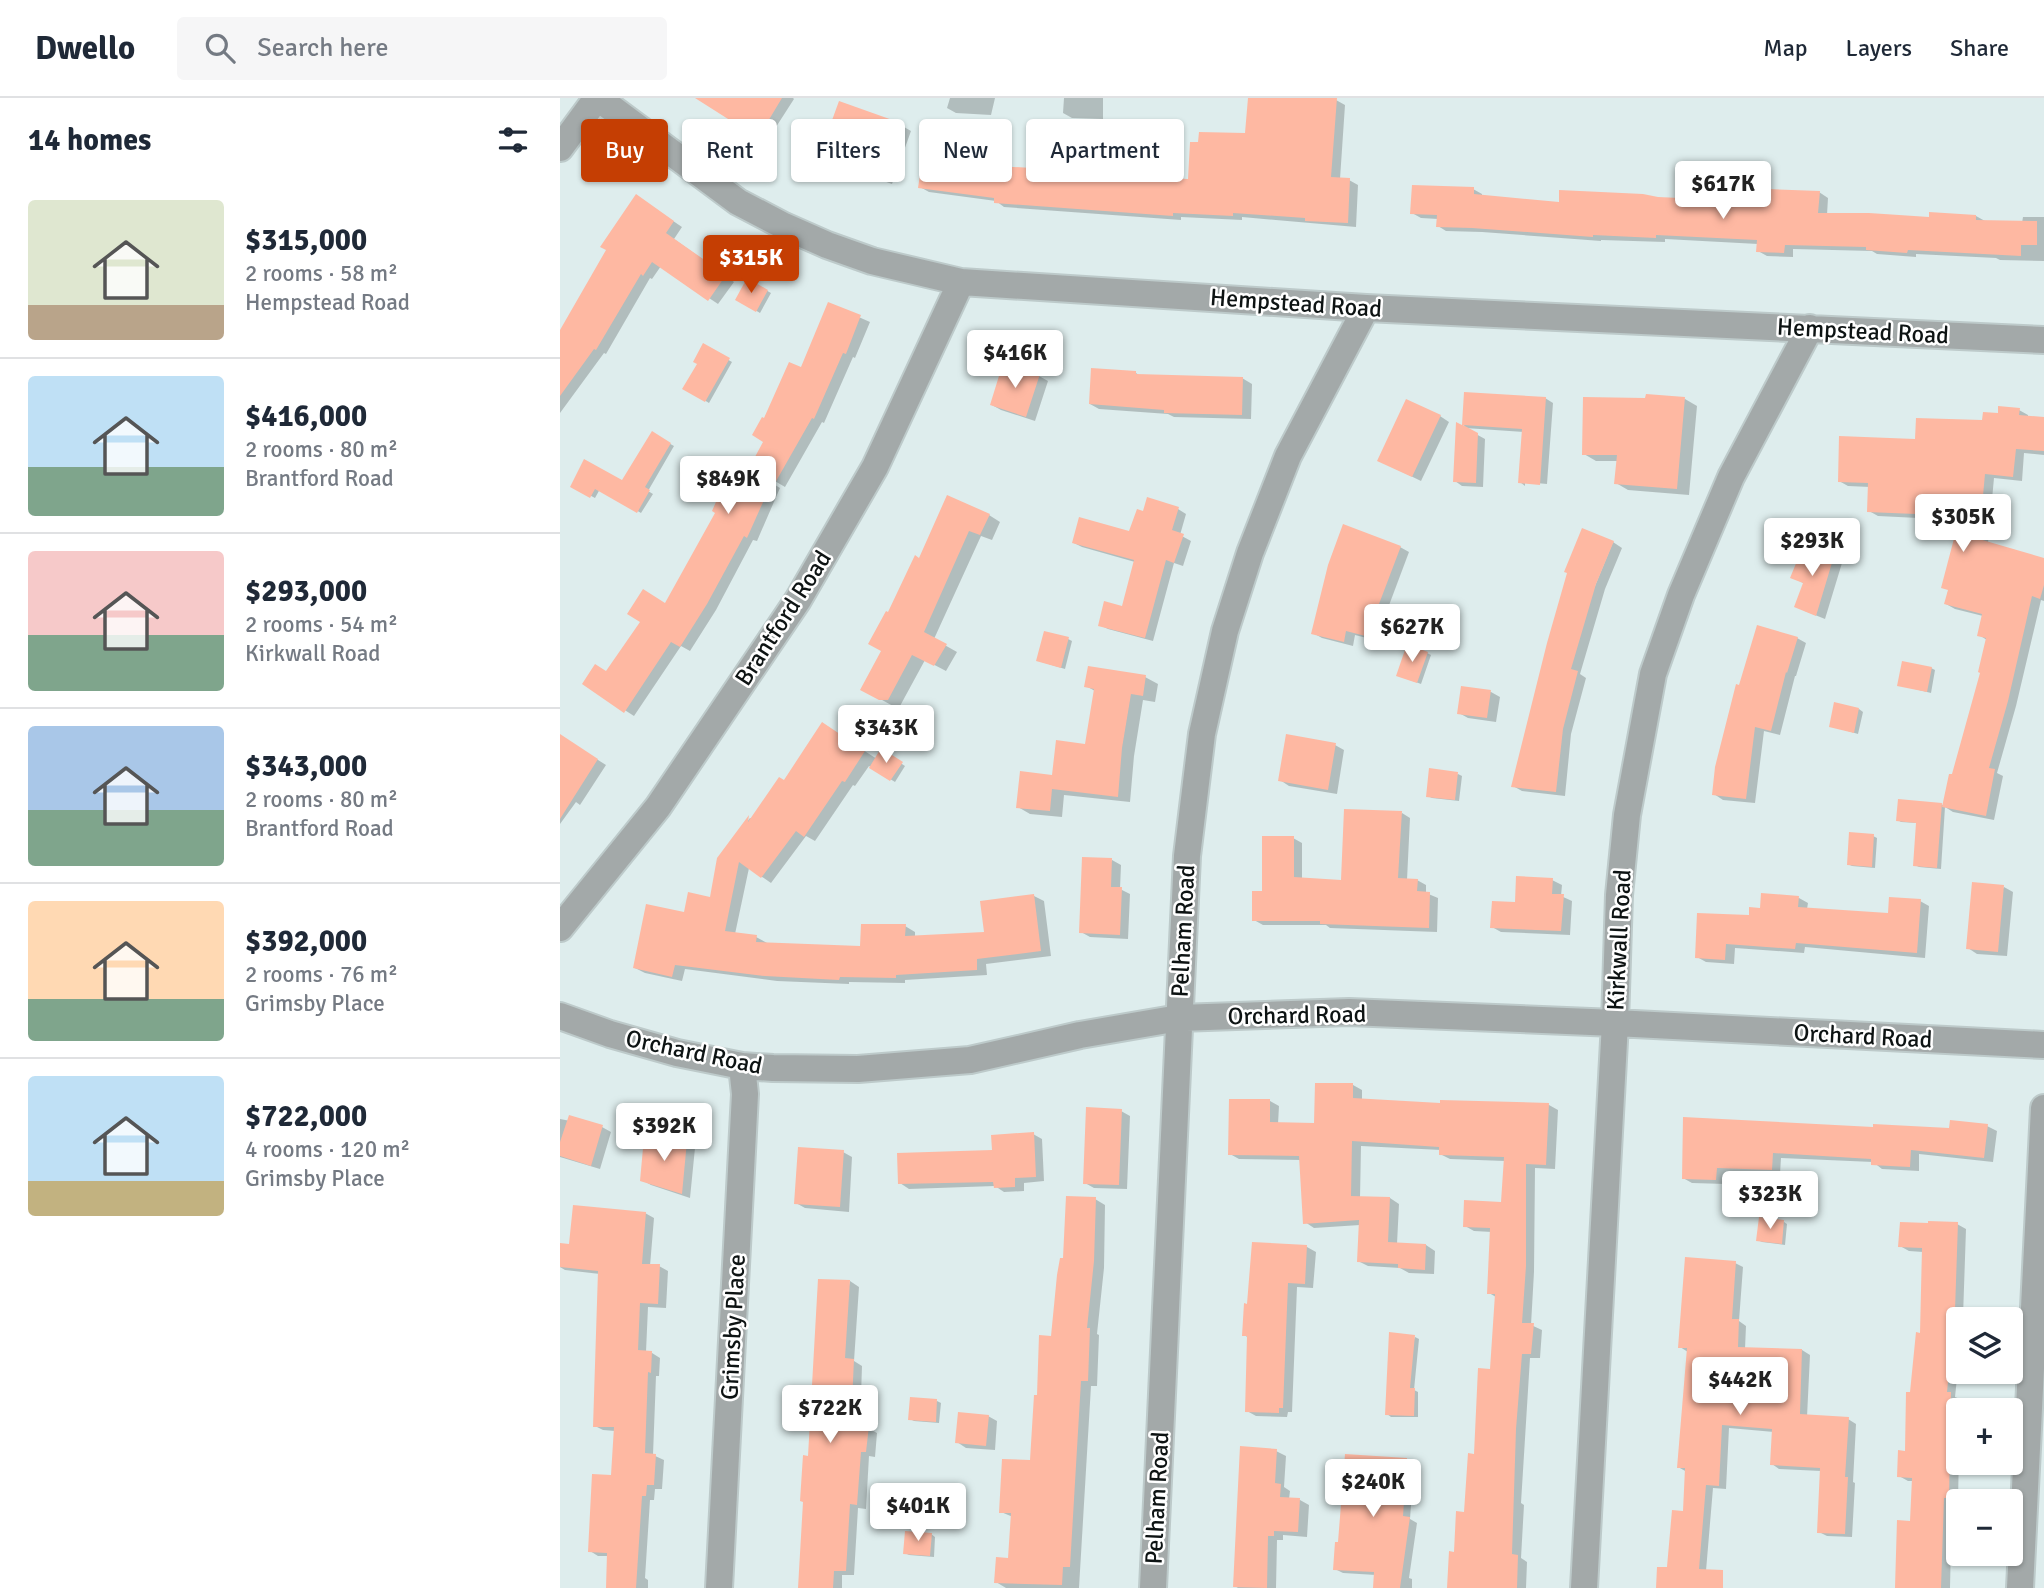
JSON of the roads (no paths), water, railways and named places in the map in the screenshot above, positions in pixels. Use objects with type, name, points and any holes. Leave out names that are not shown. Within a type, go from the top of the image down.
[{"type":"street","points":[[560,148],[598,98]]},
{"type":"street","name":"Hempstead Road","points":[[598,98],[738,202],[784,226],[872,261],[961,282],[1366,308],[2044,340]]},
{"type":"street","name":"Brantford Road","points":[[560,928],[658,807],[798,600],[875,467],[961,282]]},
{"type":"street","name":"Pelham Road","points":[[1153,1588],[1188,843],[1202,734],[1225,631],[1250,554],[1288,456],[1366,308]]},
{"type":"street","name":"Kirkwall Road","points":[[1584,1588],[1615,1023],[1619,895],[1628,815],[1653,674],[1681,595],[1731,477],[1810,328]]},
{"type":"street","name":"Orchard Road","points":[[560,1016],[677,1053],[742,1066],[858,1069],[970,1060],[1080,1035],[1179,1018],[1349,1012],[2044,1045]]},
{"type":"street","name":"Grimsby Place","points":[[719,1588],[745,1094],[742,1066]]},
{"type":"street","points":[[2020,1588],[2044,1108]]}]
